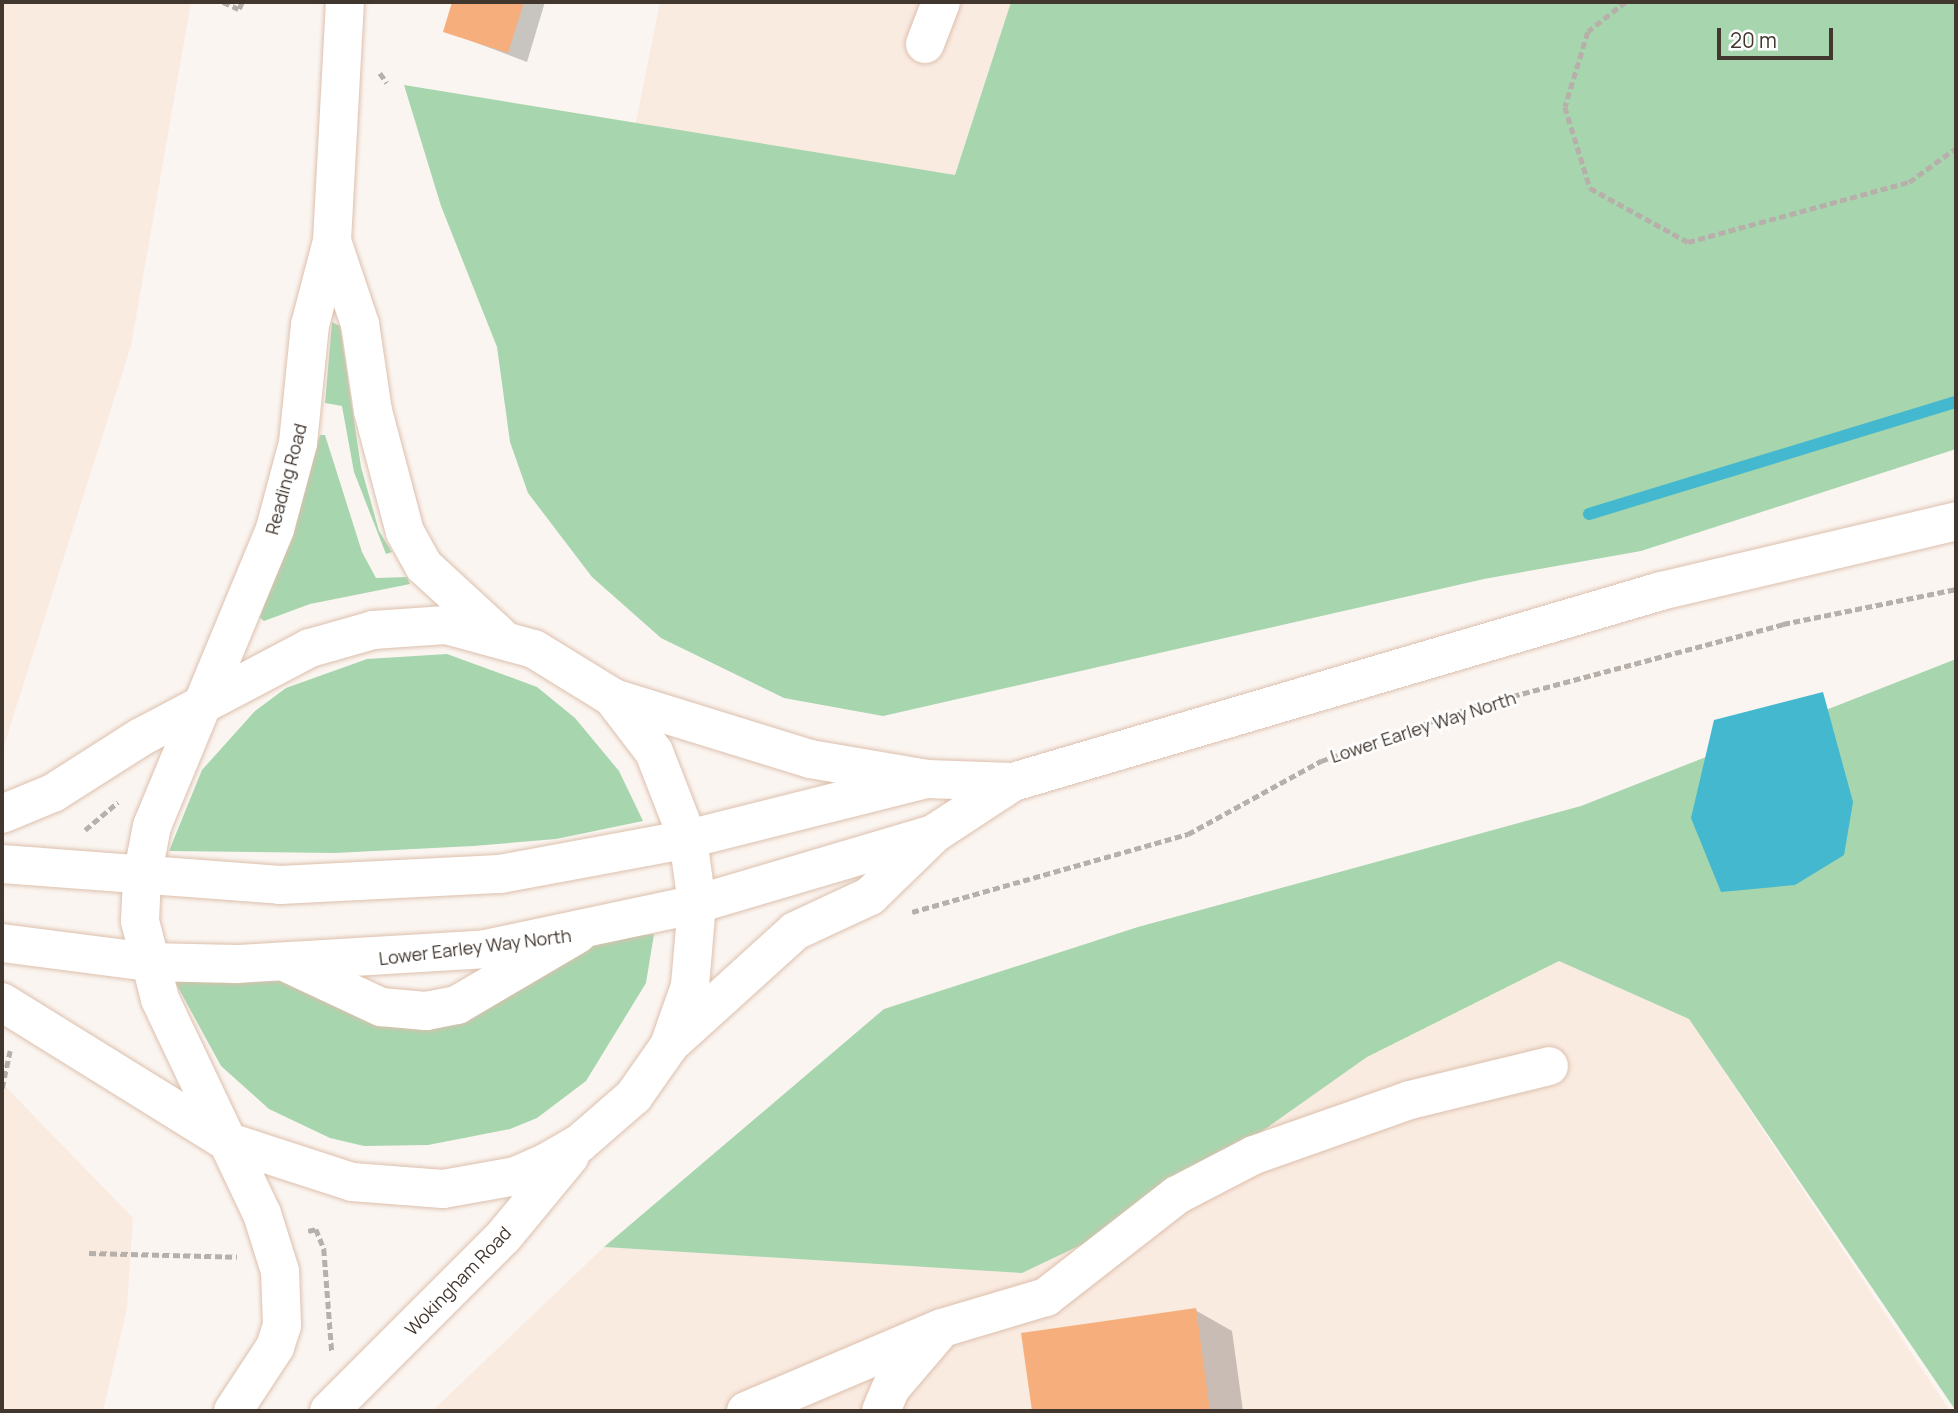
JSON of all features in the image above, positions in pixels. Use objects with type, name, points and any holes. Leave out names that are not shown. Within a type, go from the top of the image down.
[{"type":"main road","name":"Reading Road","points":[[226,1141],[148,962],[142,877],[152,826],[202,708],[285,495],[302,419],[310,325],[332,241],[345,2]]},
{"type":"main road","points":[[925,44],[941,2]]},
{"type":"main road","name":"Reading Road","points":[[332,241],[360,324],[376,424],[405,532],[424,566],[499,635]]},
{"type":"main road","name":"Lower Earley Way North","points":[[669,1046],[795,931],[870,896],[935,834],[1013,782],[1661,591],[1956,521]]},
{"type":"main road","points":[[2,814],[53,793],[141,737],[202,708],[268,666],[338,639],[446,625],[499,635],[534,649],[612,697],[654,752],[688,839],[697,904],[690,986],[669,1046],[634,1096],[580,1143],[516,1176],[397,1190],[297,1169],[226,1141],[2,1002]]},
{"type":"main road","name":"Lower Earley Way North","points":[[612,697],[779,752],[927,779],[1013,782]]},
{"type":"main road","name":"Lower Earley Way North","points":[[2,864],[142,877],[280,885],[391,883],[500,873],[688,839],[927,779]]},
{"type":"main road","name":"Lower Earley Way North","points":[[2,943],[148,962],[289,964],[486,949],[578,934],[697,904],[935,834]]},
{"type":"main road","points":[[289,964],[381,1007],[426,1011],[457,1004],[578,934]]},
{"type":"main road","points":[[746,1411],[942,1328],[1046,1297],[1177,1195],[1254,1155],[1410,1100],[1549,1066]]},
{"type":"main road","points":[[226,1141],[262,1214],[283,1301],[265,1370],[233,1411]]},
{"type":"main road","name":"Wokingham Road","points":[[329,1411],[504,1236],[580,1143]]},
{"type":"main road","points":[[881,1411],[891,1388],[942,1328]]},
{"type":"path","points":[[223,2],[239,9],[242,2]]},
{"type":"path","points":[[1626,2],[1588,32],[1565,107],[1590,188],[1688,242],[1909,182],[1956,148]]},
{"type":"path","name":"Lower Earley Way North","points":[[902,915],[1188,834],[1321,761],[1472,707],[1783,624],[1956,589]]},
{"type":"path","points":[[73,840],[124,798]]},
{"type":"path","points":[[2,1088],[9,1053]]},
{"type":"path","points":[[316,1229],[329,1277],[327,1366]]},
{"type":"path","points":[[89,1253],[160,1252],[227,1261],[235,1258]]},
{"type":"shaded area","points":[[2,2],[191,2],[131,346],[2,752]]},
{"type":"shaded area","points":[[660,2],[1011,2],[955,175],[635,127]]},
{"type":"shaded area","points":[[1559,961],[1689,1019],[1950,1411],[432,1411],[604,1247],[1022,1273],[1142,1216],[1367,1057]]},
{"type":"shaded area","points":[[2,1083],[133,1218],[127,1308],[103,1411],[2,1411]]},
{"type":"green space","points":[[1011,2],[1956,2],[1956,449],[1641,551],[1484,579],[883,716],[784,698],[661,638],[592,577],[528,493],[510,442],[497,347],[441,206],[404,85],[955,175]]},
{"type":"green space","points":[[332,322],[340,326],[361,467],[379,531],[392,552],[386,554],[354,472],[342,406],[325,403]]},
{"type":"green space","points":[[320,435],[325,435],[362,552],[376,578],[407,577],[410,584],[310,604],[264,621],[259,617]]},
{"type":"green space","points":[[447,654],[537,687],[575,718],[619,771],[643,821],[556,839],[473,846],[335,853],[169,851],[202,770],[255,711],[286,688],[367,659]]},
{"type":"green space","points":[[1956,659],[1956,1411],[1689,1019],[1559,961],[1367,1057],[1142,1216],[1022,1273],[604,1247],[884,1009],[1138,927],[1581,806]]},
{"type":"green space","points":[[654,934],[646,983],[586,1081],[537,1118],[510,1129],[428,1145],[364,1146],[330,1138],[269,1109],[221,1066],[174,980],[282,981],[387,1018],[600,940]]},
{"type":"water","points":[[1823,692],[1853,802],[1844,855],[1795,885],[1721,892],[1691,818],[1714,720]]},
{"type":"building","points":[[452,2],[524,2],[508,53],[443,32]]},
{"type":"building","points":[[1196,1308],[1210,1411],[1032,1411],[1021,1333]]},
{"type":"waterway","points":[[1589,514],[1956,402]]}]
